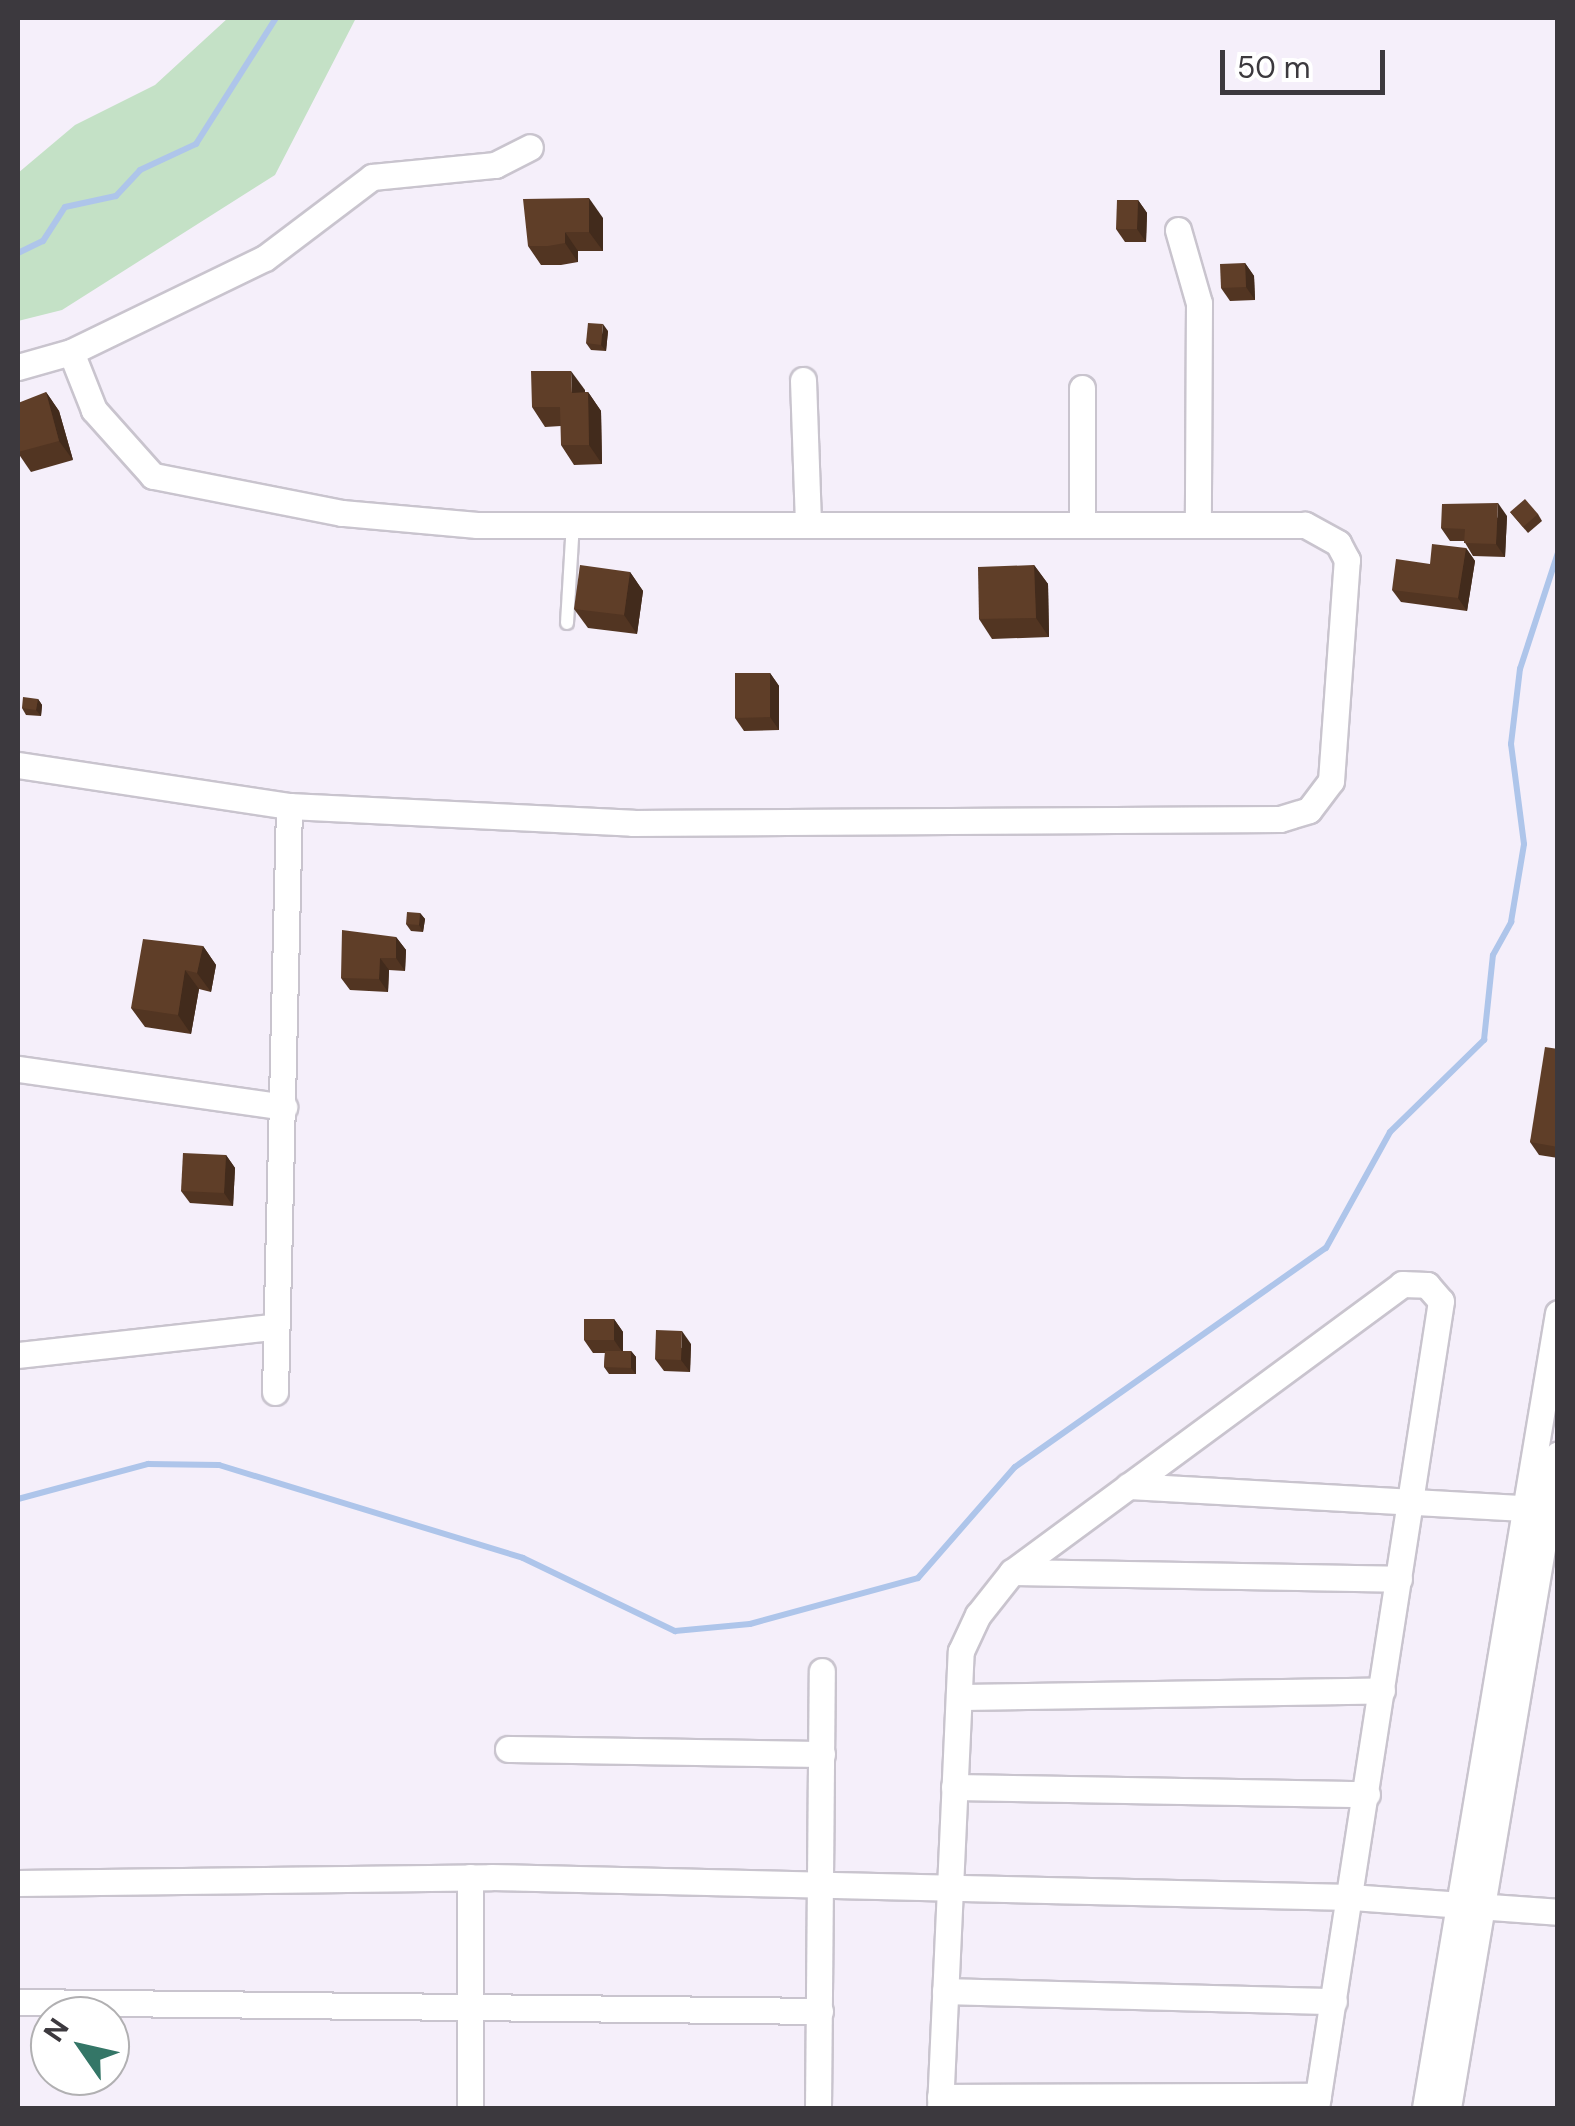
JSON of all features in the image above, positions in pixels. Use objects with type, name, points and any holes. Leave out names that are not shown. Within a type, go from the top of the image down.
[{"type":"street","points":[[18,367],[71,352],[265,258],[372,177],[495,165],[530,148]]},
{"type":"street","points":[[1178,230],[1199,303],[1198,522]]},
{"type":"street","points":[[18,766],[289,806],[633,823],[1280,819],[1309,810],[1331,781],[1348,560],[1338,543],[1305,525],[1082,519],[573,523],[342,513],[153,476],[102,422],[71,352]]},
{"type":"street","points":[[803,380],[808,522]]},
{"type":"street","points":[[1082,388],[1082,519]]},
{"type":"street","points":[[275,1392],[272,1327],[284,1107],[289,806]]},
{"type":"street","points":[[18,1069],[284,1107]]},
{"type":"street","points":[[1402,1284],[1427,1284],[1441,1301],[1317,2102],[940,2102],[961,1651],[1012,1572],[1128,1486],[1402,1284]]},
{"type":"street","points":[[1448,2108],[1471,1903],[1537,1509],[1558,1314]]},
{"type":"street","points":[[18,1355],[272,1327]]},
{"type":"street","points":[[1537,1509],[1558,1454]]},
{"type":"street","points":[[1128,1486],[1411,1496],[1537,1509]]},
{"type":"street","points":[[1012,1572],[1399,1579]]},
{"type":"street","points":[[818,2108],[822,1671]]},
{"type":"street","points":[[958,1696],[1382,1690]]},
{"type":"street","points":[[508,1749],[822,1754]]},
{"type":"street","points":[[954,1788],[1367,1794]]},
{"type":"street","points":[[18,1883],[470,1877],[1351,1897],[1558,1912]]},
{"type":"street","points":[[470,1877],[470,2108]]},
{"type":"street","points":[[1425,2108],[1471,1903]]},
{"type":"street","points":[[945,1990],[1334,2001]]},
{"type":"street","points":[[18,2002],[470,2013],[820,2011]]},
{"type":"lane","points":[[568,623],[573,523]]},
{"type":"green space","points":[[228,18],[356,18],[275,175],[62,310],[18,321],[18,173],[75,125],[155,85]]},
{"type":"building","points":[[589,198],[589,232],[565,232],[565,243],[528,246],[523,199]]},
{"type":"building","points":[[1117,200],[1138,200],[1137,229],[1116,229]]},
{"type":"building","points":[[1245,263],[1246,287],[1221,288],[1220,264]]},
{"type":"building","points":[[588,323],[603,324],[601,345],[586,343]]},
{"type":"building","points":[[531,371],[571,371],[572,393],[588,392],[589,445],[561,445],[560,407],[532,407]]},
{"type":"building","points":[[46,392],[59,441],[18,452],[18,403]]},
{"type":"building","points":[[1525,499],[1538,514],[1523,527],[1510,512]]},
{"type":"building","points":[[1498,503],[1496,544],[1464,543],[1465,529],[1441,528],[1442,504]]},
{"type":"building","points":[[1432,544],[1466,548],[1458,598],[1392,590],[1396,559],[1430,564]]},
{"type":"building","points":[[580,565],[630,572],[624,615],[574,609]]},
{"type":"building","points":[[1034,565],[1036,618],[979,619],[978,567]]},
{"type":"building","points":[[735,673],[770,673],[770,717],[735,718]]},
{"type":"building","points":[[23,697],[38,699],[36,710],[22,708]]},
{"type":"building","points":[[407,912],[420,913],[419,925],[406,924]]},
{"type":"building","points":[[342,930],[396,937],[396,958],[380,958],[379,979],[341,978]]},
{"type":"building","points":[[143,939],[203,946],[197,973],[185,970],[178,1015],[131,1008]]},
{"type":"building","points":[[1545,1047],[1558,1049],[1558,1147],[1530,1142]]},
{"type":"building","points":[[183,1153],[226,1155],[224,1193],[181,1191]]},
{"type":"building","points":[[584,1319],[614,1319],[614,1340],[584,1340]]},
{"type":"building","points":[[656,1330],[682,1331],[681,1360],[655,1359]]},
{"type":"building","points":[[605,1351],[631,1351],[631,1368],[604,1367]]},
{"type":"waterway","points":[[18,253],[43,241],[65,207],[116,196],[140,170],[196,144],[276,18]]},
{"type":"waterway","points":[[18,1499],[148,1464],[219,1465],[523,1558],[675,1631],[750,1624],[918,1578],[1015,1467],[1326,1248],[1390,1132],[1484,1040],[1493,955],[1511,922],[1524,844],[1511,744],[1520,669],[1558,553]]}]
